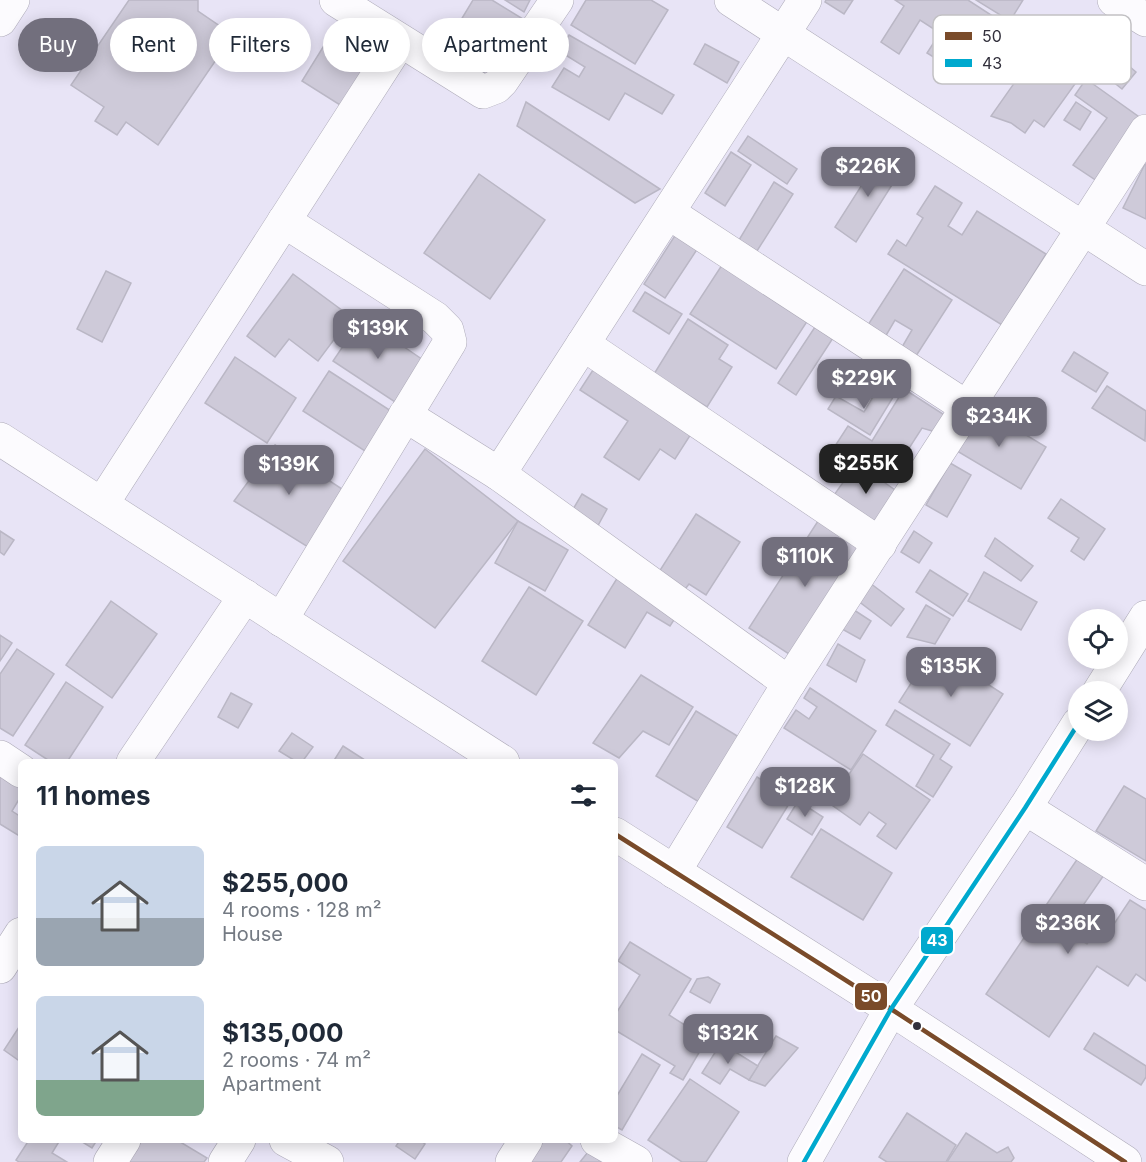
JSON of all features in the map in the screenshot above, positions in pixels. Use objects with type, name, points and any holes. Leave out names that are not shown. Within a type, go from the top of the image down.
[{"type":"street","points":[[0,20],[13,0]]},
{"type":"street","points":[[336,0],[364,18]]},
{"type":"street","points":[[410,47],[483,92],[496,87],[502,81],[557,0]]},
{"type":"street","points":[[731,0],[1146,269]]},
{"type":"street","points":[[499,474],[805,0]]},
{"type":"street","points":[[1113,0],[1146,20]]},
{"type":"street","points":[[102,504],[380,72]]},
{"type":"street","points":[[674,872],[789,683],[1146,131]]},
{"type":"street","points":[[669,213],[968,408]]},
{"type":"street","points":[[281,620],[450,342],[447,330],[435,318],[284,221]]},
{"type":"street","points":[[583,344],[880,544]]},
{"type":"street","points":[[405,415],[499,474],[789,683]]},
{"type":"street","points":[[0,439],[497,759]]},
{"type":"street","points":[[135,759],[245,596]]},
{"type":"street","points":[[1106,681],[1146,617]]},
{"type":"street","points":[[804,1162],[891,1009],[1068,740]]},
{"type":"street","points":[[0,757],[18,769]]},
{"type":"street","points":[[1025,808],[1146,884]]},
{"type":"street","points":[[618,836],[891,1009],[1125,1162]]},
{"type":"street","points":[[0,967],[18,939]]},
{"type":"street","points":[[110,1162],[122,1143]]},
{"type":"street","points":[[225,1162],[237,1143]]},
{"type":"street","points":[[292,1143],[327,1162]]},
{"type":"street","points":[[512,1162],[524,1143]]},
{"type":"street","points":[[602,1143],[636,1162]]},
{"type":"building","points":[[129,0],[198,0],[198,11],[209,19],[209,70],[158,145],[126,122],[117,135],[95,121],[104,107],[71,85],[80,72],[98,72],[98,45],[110,28],[110,72],[197,72],[197,18],[117,18]]},
{"type":"building","points":[[473,0],[492,0],[521,18],[462,18]]},
{"type":"building","points":[[505,0],[530,0],[524,12]]},
{"type":"building","points":[[586,0],[651,0],[668,10],[635,64],[571,25]]},
{"type":"building","points":[[826,0],[853,0],[844,14],[825,2]]},
{"type":"building","points":[[895,0],[968,0],[991,15],[933,15],[933,28],[920,20],[899,54],[881,42],[904,6]]},
{"type":"building","points":[[976,0],[1023,0],[1014,15],[1000,15]]},
{"type":"building","points":[[569,35],[674,95],[662,114],[625,93],[609,120],[552,87],[561,72],[569,71],[579,77],[585,67],[569,57]]},
{"type":"building","points":[[705,44],[739,62],[727,83],[694,64]]},
{"type":"building","points":[[933,44],[933,57],[927,53]]},
{"type":"building","points":[[323,47],[323,72],[373,72],[348,110],[302,81],[308,72],[311,72],[311,66]]},
{"type":"building","points":[[1131,68],[1136,72],[1131,78]]},
{"type":"building","points":[[1014,84],[1075,84],[1044,127],[1034,120],[1025,133],[1011,123],[991,116]]},
{"type":"building","points":[[1083,84],[1093,84],[1142,119],[1097,181],[1073,165],[1107,118],[1075,95]]},
{"type":"building","points":[[1116,84],[1126,84],[1122,89]]},
{"type":"building","points":[[526,102],[660,189],[635,203],[517,126]]},
{"type":"building","points":[[1076,102],[1091,112],[1080,130],[1064,120]]},
{"type":"building","points":[[748,136],[797,169],[787,184],[738,151]]},
{"type":"building","points":[[731,152],[751,165],[725,206],[705,193]]},
{"type":"building","points":[[881,155],[902,169],[856,242],[835,227]]},
{"type":"building","points":[[1146,164],[1146,219],[1123,208]]},
{"type":"building","points":[[479,174],[545,220],[490,299],[424,253]]},
{"type":"building","points":[[774,182],[793,194],[757,251],[739,240]]},
{"type":"building","points":[[935,186],[962,203],[948,226],[962,235],[977,211],[1046,254],[1002,325],[888,254],[897,240],[906,246],[923,218],[917,214]]},
{"type":"building","points":[[676,234],[698,248],[665,298],[644,284]]},
{"type":"building","points":[[722,265],[808,320],[776,369],[690,314]]},
{"type":"building","points":[[904,269],[952,300],[916,356],[902,347],[912,330],[895,320],[884,339],[866,328]]},
{"type":"building","points":[[106,271],[131,283],[102,342],[77,329]]},
{"type":"building","points":[[293,274],[351,317],[318,361],[289,339],[275,357],[247,336]]},
{"type":"building","points":[[645,292],[682,314],[669,334],[633,311]]},
{"type":"building","points":[[362,318],[423,360],[395,402],[333,361]]},
{"type":"building","points":[[688,319],[728,345],[719,359],[732,367],[707,407],[654,374]]},
{"type":"building","points":[[815,327],[833,338],[796,395],[778,383]]},
{"type":"building","points":[[1074,352],[1108,373],[1096,392],[1062,371]]},
{"type":"building","points":[[235,357],[296,398],[267,443],[205,403]]},
{"type":"building","points":[[593,370],[691,434],[675,459],[660,449],[639,480],[604,457],[628,421],[580,390]]},
{"type":"building","points":[[329,371],[391,411],[365,451],[303,411]]},
{"type":"building","points":[[880,385],[895,394],[870,435],[828,409],[836,396],[864,412]]},
{"type":"building","points":[[1107,386],[1146,411],[1145,441],[1092,408]]},
{"type":"building","points":[[904,389],[946,416],[936,432],[922,428],[904,456],[915,462],[903,481],[862,454],[845,468],[826,460],[848,426],[872,441]]},
{"type":"building","points":[[978,406],[1046,447],[1021,489],[952,448]]},
{"type":"building","points":[[275,445],[342,489],[308,547],[234,501]]},
{"type":"building","points":[[425,449],[518,521],[435,628],[343,561]]},
{"type":"building","points":[[857,463],[895,490],[880,528],[834,495]]},
{"type":"building","points":[[950,463],[971,475],[947,517],[926,505]]},
{"type":"building","points":[[582,494],[607,509],[595,531],[569,516]]},
{"type":"building","points":[[1061,499],[1105,529],[1084,560],[1071,551],[1079,538],[1048,518]]},
{"type":"building","points":[[696,514],[740,542],[706,595],[689,584],[683,592],[657,575]]},
{"type":"building","points":[[518,521],[568,550],[545,591],[495,563]]},
{"type":"building","points":[[818,521],[861,549],[792,656],[749,628]]},
{"type":"building","points":[[0,531],[14,540],[4,555],[0,552]]},
{"type":"building","points":[[914,531],[932,543],[919,563],[901,552]]},
{"type":"building","points":[[995,538],[1033,566],[1021,581],[985,556]]},
{"type":"building","points":[[930,570],[968,594],[953,616],[916,592]]},
{"type":"building","points":[[621,572],[681,609],[670,626],[647,612],[625,648],[588,625]]},
{"type":"building","points":[[984,572],[1037,602],[1021,630],[968,601]]},
{"type":"building","points":[[870,583],[904,609],[891,626],[857,600]]},
{"type":"building","points":[[529,587],[583,621],[536,695],[482,661]]},
{"type":"building","points":[[111,601],[157,634],[112,698],[66,665]]},
{"type":"building","points":[[926,605],[950,619],[935,644],[907,637]]},
{"type":"building","points":[[854,610],[871,621],[860,639],[842,629]]},
{"type":"building","points":[[0,635],[12,643],[0,661]]},
{"type":"building","points":[[838,644],[865,660],[856,682],[827,665]]},
{"type":"building","points":[[17,649],[54,674],[13,736],[0,728],[0,674]]},
{"type":"building","points":[[933,649],[1003,694],[970,746],[899,702]]},
{"type":"building","points":[[641,675],[693,707],[669,745],[643,731],[619,758],[593,743]]},
{"type":"building","points":[[66,682],[103,707],[69,759],[46,759],[25,745]]},
{"type":"building","points":[[810,688],[876,731],[851,770],[784,728],[796,710],[809,719],[817,707],[804,698]]},
{"type":"building","points":[[231,693],[252,704],[238,728],[218,717]]},
{"type":"building","points":[[895,710],[950,744],[940,759],[952,767],[933,797],[916,786],[934,755],[886,725]]},
{"type":"building","points":[[696,711],[744,740],[704,805],[656,776]]},
{"type":"building","points":[[292,733],[313,747],[304,759],[292,759],[279,751]]},
{"type":"building","points":[[343,746],[363,759],[335,759]]},
{"type":"building","points":[[863,754],[930,800],[896,849],[877,836],[886,824],[869,812],[860,825],[829,803]]},
{"type":"building","points":[[0,769],[18,780],[18,801],[12,811],[18,815],[18,835],[0,824]]},
{"type":"building","points":[[757,777],[792,799],[762,848],[727,827]]},
{"type":"building","points":[[1124,786],[1146,799],[1146,861],[1096,831]]},
{"type":"building","points":[[798,801],[823,817],[812,835],[787,819]]},
{"type":"building","points":[[821,829],[892,873],[863,920],[791,877]]},
{"type":"building","points":[[1078,858],[1104,875],[1066,930],[1087,944],[1096,930],[1106,936],[1130,900],[1146,910],[1146,981],[1136,974],[1128,986],[1097,966],[1049,1037],[986,994]]},
{"type":"building","points":[[630,942],[691,979],[669,1015],[707,1039],[683,1080],[670,1073],[675,1066],[618,1032],[618,1010],[640,975],[618,961]]},
{"type":"building","points":[[708,977],[720,984],[710,1003],[690,992],[697,979]]},
{"type":"building","points":[[18,1029],[18,1060],[4,1050]]},
{"type":"building","points":[[1094,1033],[1146,1066],[1146,1077],[1141,1085],[1084,1049]]},
{"type":"building","points":[[776,1036],[798,1048],[765,1086],[749,1080]]},
{"type":"building","points":[[721,1043],[758,1066],[749,1080],[730,1069],[720,1084],[702,1073]]},
{"type":"building","points":[[642,1054],[660,1065],[622,1130],[618,1128],[618,1094]]},
{"type":"building","points":[[690,1079],[739,1112],[706,1162],[682,1162],[648,1140]]},
{"type":"building","points":[[907,1113],[956,1145],[946,1162],[887,1162],[879,1157]]},
{"type":"building","points":[[966,1133],[997,1153],[1008,1147],[1014,1158],[1011,1162],[947,1162]]},
{"type":"building","points":[[27,1143],[58,1143],[52,1153],[67,1162],[19,1162],[16,1160]]},
{"type":"building","points":[[84,1143],[95,1143],[92,1148]]},
{"type":"building","points":[[140,1143],[182,1143],[207,1158],[204,1162],[128,1162]]},
{"type":"building","points":[[398,1143],[425,1144],[415,1159],[396,1146]]},
{"type":"building","points":[[536,1143],[568,1143],[572,1146],[561,1162],[522,1162]]},
{"type":"building","points":[[588,1152],[602,1162],[580,1162]]},
{"type":"transit line","name":"43","points":[[804,1162],[891,1009],[1068,740]]},
{"type":"transit line","name":"50","points":[[618,836],[891,1009],[1125,1162]]}]
